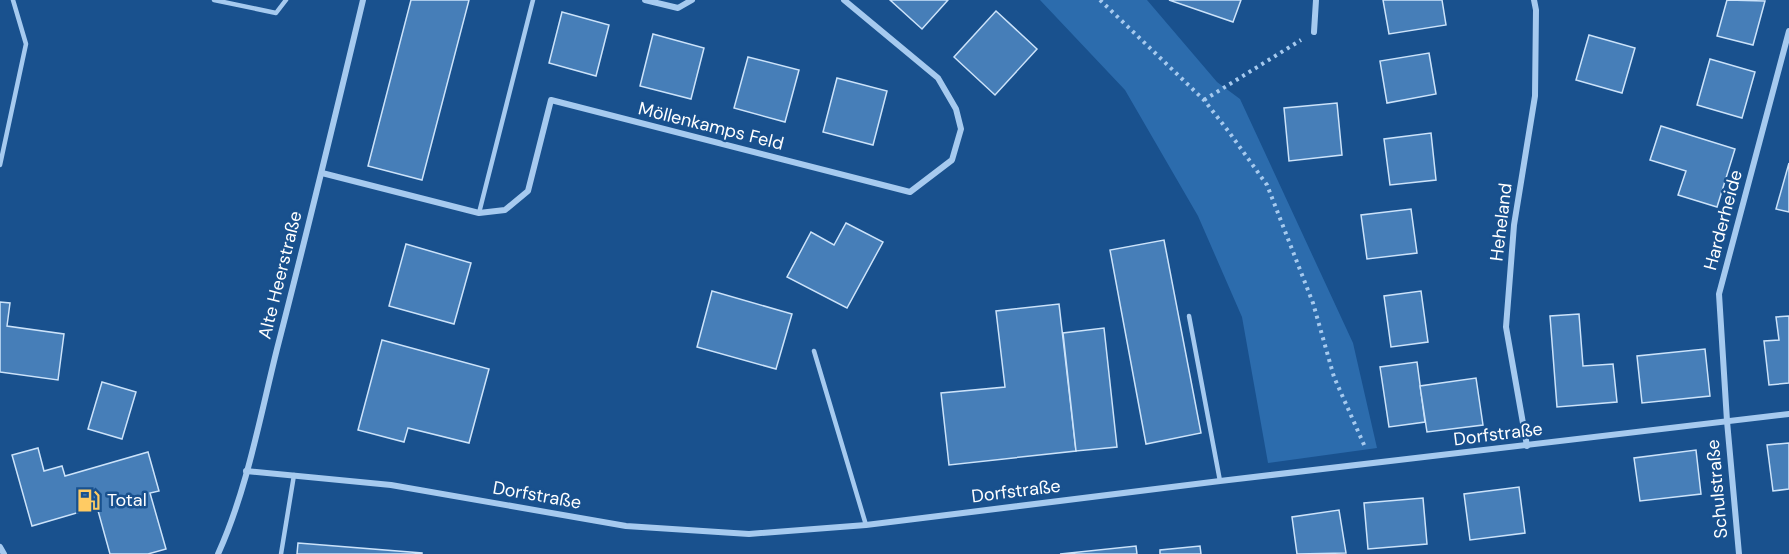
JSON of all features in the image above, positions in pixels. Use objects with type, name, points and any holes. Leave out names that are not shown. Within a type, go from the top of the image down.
[{"type":"street","name":"Alte Heerstraße","points":[[218,554],[246,471],[322,173],[363,0]]},
{"type":"street","points":[[645,0],[678,8],[692,0]]},
{"type":"street","name":"Möllenkamps Feld","points":[[322,173],[479,213],[506,210],[528,191],[550,100],[910,192],[952,160],[961,129],[956,109],[938,78],[844,0]]},
{"type":"street","points":[[1314,32],[1316,0]]},
{"type":"street","name":"Heheland","points":[[1527,446],[1506,327],[1514,225],[1534,96],[1536,10],[1534,0]]},
{"type":"street","name":"Harderheide","points":[[1726,422],[1719,294],[1789,31]]},
{"type":"street","name":"Dorfstraße","points":[[246,471],[392,485],[626,526],[749,534],[866,525],[1789,414]]},
{"type":"street","name":"Schulstraße","points":[[1726,422],[1739,554]]},
{"type":"street","points":[[0,547],[4,554]]},
{"type":"lane","points":[[0,165],[26,44],[13,0]]},
{"type":"lane","points":[[214,0],[276,13],[286,0]]},
{"type":"lane","points":[[479,213],[533,0]]},
{"type":"lane","points":[[1189,316],[1220,481]]},
{"type":"lane","points":[[814,351],[866,525]]},
{"type":"lane","points":[[281,554],[294,475]]},
{"type":"path","points":[[1100,0],[1204,100],[1230,132],[1267,185],[1312,303],[1334,377],[1372,464]]},
{"type":"path","points":[[1204,100],[1314,32]]},
{"type":"shaded area","points":[[1040,0],[1147,0],[1217,82],[1240,99],[1353,343],[1377,448],[1268,463],[1242,317],[1198,216],[1125,90]]},
{"type":"building","points":[[411,0],[469,0],[422,180],[368,166]]},
{"type":"building","points":[[890,0],[948,0],[922,29]]},
{"type":"building","points":[[1169,0],[1241,0],[1233,22]]},
{"type":"building","points":[[1383,0],[1442,0],[1446,25],[1389,34]]},
{"type":"building","points":[[1727,0],[1765,1],[1753,45],[1717,36]]},
{"type":"building","points":[[996,11],[1037,49],[995,95],[954,57]]},
{"type":"building","points":[[562,12],[609,25],[596,76],[549,63]]},
{"type":"building","points":[[653,34],[704,48],[691,99],[640,86]]},
{"type":"building","points":[[1589,35],[1635,48],[1622,93],[1576,80]]},
{"type":"building","points":[[1429,53],[1436,94],[1387,103],[1380,61]]},
{"type":"building","points":[[748,57],[799,70],[785,122],[734,108]]},
{"type":"building","points":[[1710,59],[1755,72],[1742,118],[1697,105]]},
{"type":"building","points":[[837,78],[887,91],[873,145],[823,132]]},
{"type":"building","points":[[1337,103],[1342,155],[1289,161],[1284,108]]},
{"type":"building","points":[[1661,126],[1735,149],[1717,207],[1678,195],[1686,171],[1650,160]]},
{"type":"building","points":[[1431,133],[1436,180],[1390,185],[1384,139]]},
{"type":"building","points":[[1789,163],[1789,212],[1776,209]]},
{"type":"building","points":[[1411,209],[1417,253],[1367,259],[1361,215]]},
{"type":"building","points":[[846,223],[883,242],[847,308],[787,277],[811,232],[834,245]]},
{"type":"building","points":[[1164,240],[1201,433],[1146,444],[1110,250]]},
{"type":"building","points":[[406,244],[471,263],[454,324],[389,306]]},
{"type":"building","points":[[712,291],[792,314],[776,369],[697,347]]},
{"type":"building","points":[[1421,291],[1428,342],[1391,347],[1384,296]]},
{"type":"building","points":[[0,302],[10,303],[7,326],[64,334],[58,380],[0,372]]},
{"type":"building","points":[[1059,304],[1076,451],[949,465],[941,393],[1005,387],[996,311]]},
{"type":"building","points":[[1579,314],[1583,366],[1613,364],[1617,402],[1557,407],[1550,316]]},
{"type":"building","points":[[1789,316],[1789,383],[1769,385],[1764,341],[1779,340],[1776,317]]},
{"type":"building","points":[[1104,328],[1117,447],[1076,451],[1063,333]]},
{"type":"building","points":[[382,340],[489,369],[469,443],[408,428],[404,442],[358,430]]},
{"type":"building","points":[[1705,349],[1710,396],[1642,403],[1637,356]]},
{"type":"building","points":[[1417,362],[1425,422],[1389,427],[1380,367]]},
{"type":"building","points":[[1476,378],[1483,425],[1427,432],[1420,386]]},
{"type":"building","points":[[102,382],[136,392],[122,439],[88,429]]},
{"type":"building","points":[[1789,443],[1789,489],[1773,491],[1767,445]]},
{"type":"building","name":"Total","points":[[38,448],[44,471],[62,466],[65,476],[148,452],[159,491],[150,493],[166,549],[148,554],[110,554],[97,507],[32,526],[12,455]]},
{"type":"building","points":[[1696,450],[1701,494],[1640,501],[1634,458]]},
{"type":"building","points":[[1519,487],[1525,533],[1470,540],[1464,494]]},
{"type":"building","points":[[1423,498],[1427,544],[1368,549],[1364,503]]},
{"type":"building","points":[[1339,510],[1346,553],[1297,554],[1292,517]]},
{"type":"building","points":[[298,543],[422,553],[422,554],[297,554]]},
{"type":"building","points":[[1136,546],[1137,554],[1060,554]]},
{"type":"building","points":[[1200,546],[1201,554],[1160,554],[1160,550]]},
{"type":"place","name":"Total","points":[[89,500]]}]
